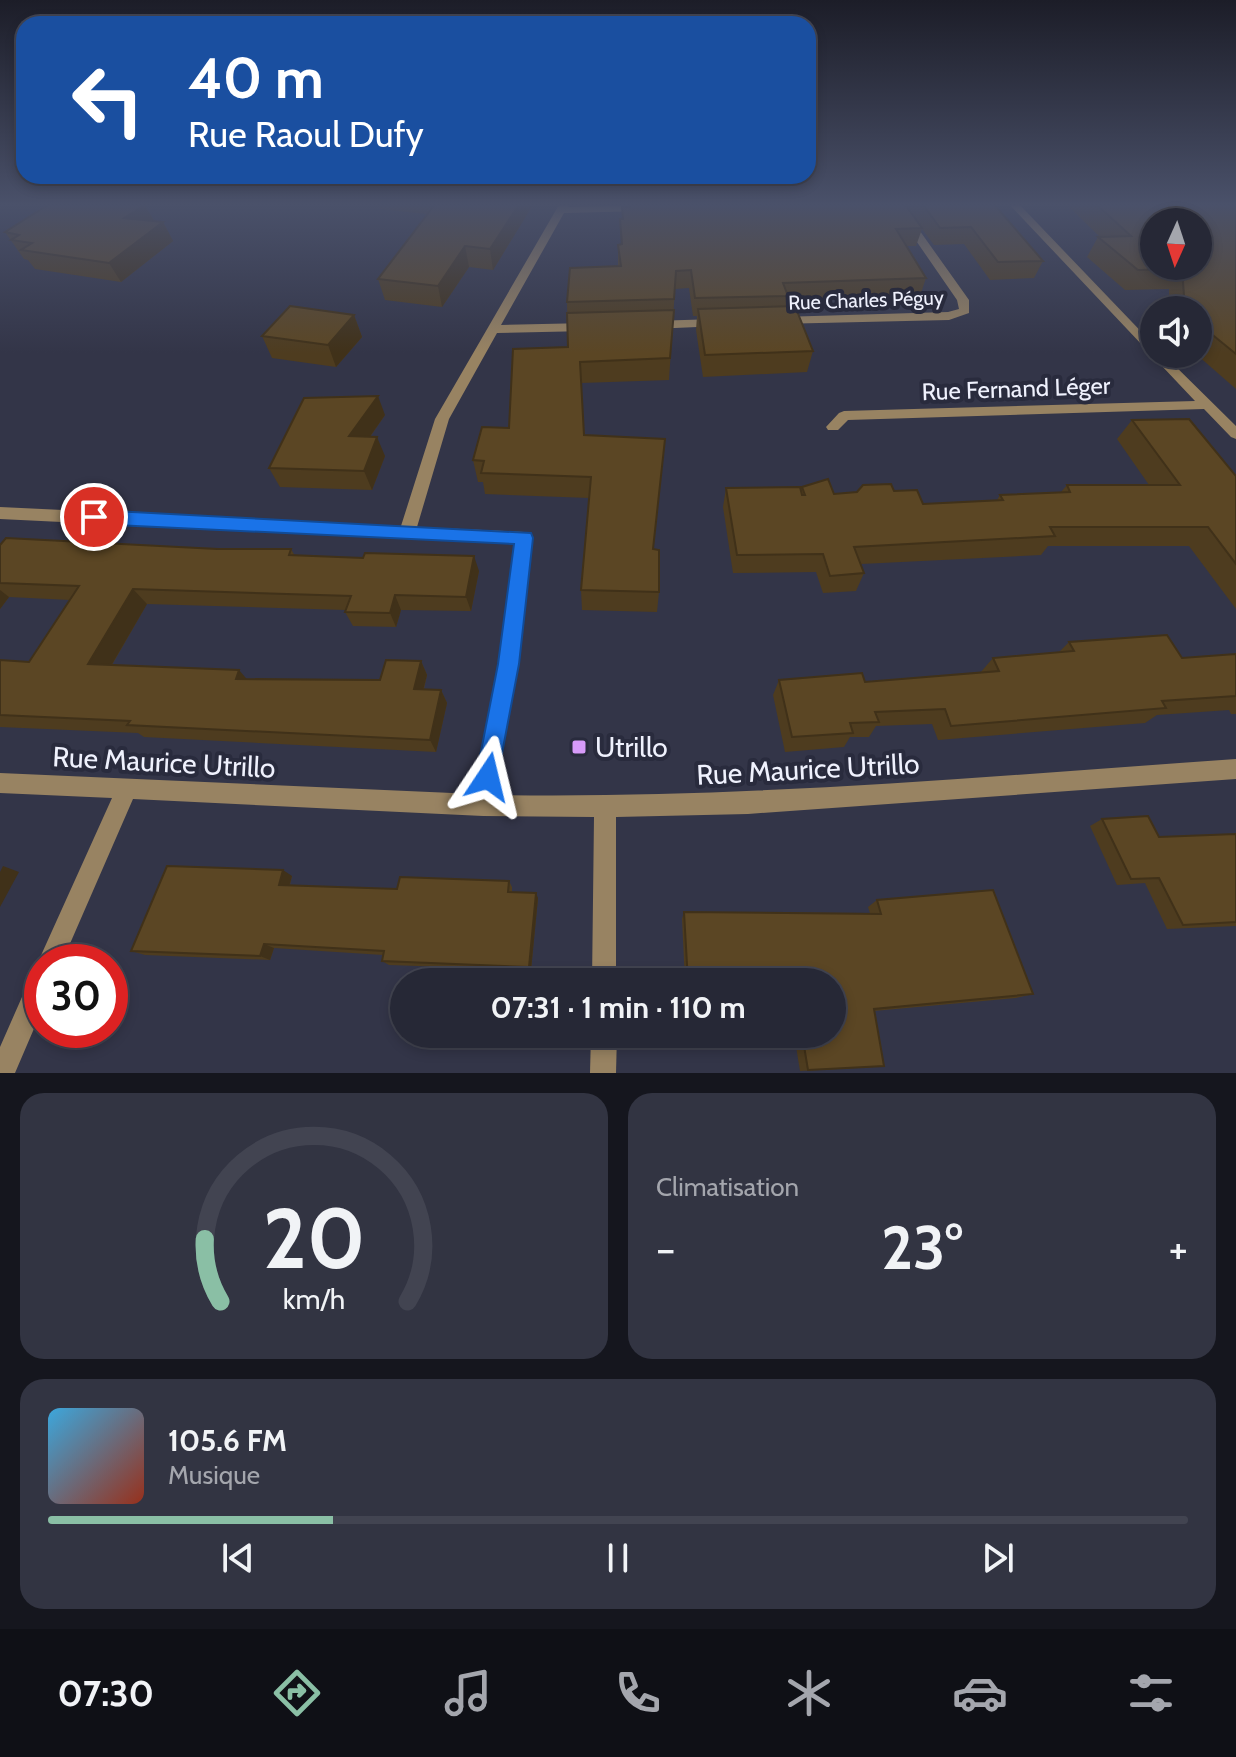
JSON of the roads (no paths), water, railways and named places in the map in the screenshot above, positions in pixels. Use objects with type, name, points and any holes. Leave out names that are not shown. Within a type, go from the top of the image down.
[{"type":"street","points":[[407,532],[442,419],[537,253]]},
{"type":"street","name":"Rue Charles Péguy","points":[[760,322],[949,316],[965,311],[963,300],[930,253]]},
{"type":"street","points":[[1060,253],[1140,337]]},
{"type":"street","points":[[635,325],[729,323]]},
{"type":"street","points":[[494,329],[604,326]]},
{"type":"street","points":[[1169,368],[1236,434]]},
{"type":"street","name":"Rue Fernand Léger","points":[[833,427],[844,416],[1204,405]]},
{"type":"street","points":[[0,513],[524,538],[508,664],[483,805]]},
{"type":"street","name":"Rue Maurice Utrillo","points":[[0,783],[483,805],[605,807],[748,803],[1236,769]]},
{"type":"street","points":[[58,944],[127,788]]},
{"type":"street","points":[[604,968],[605,807]]},
{"type":"street","points":[[2,1073],[24,1022]]},
{"type":"street","points":[[603,1073],[604,1048]]},
{"type":"place","name":"Utrillo","points":[[579,747]]}]
